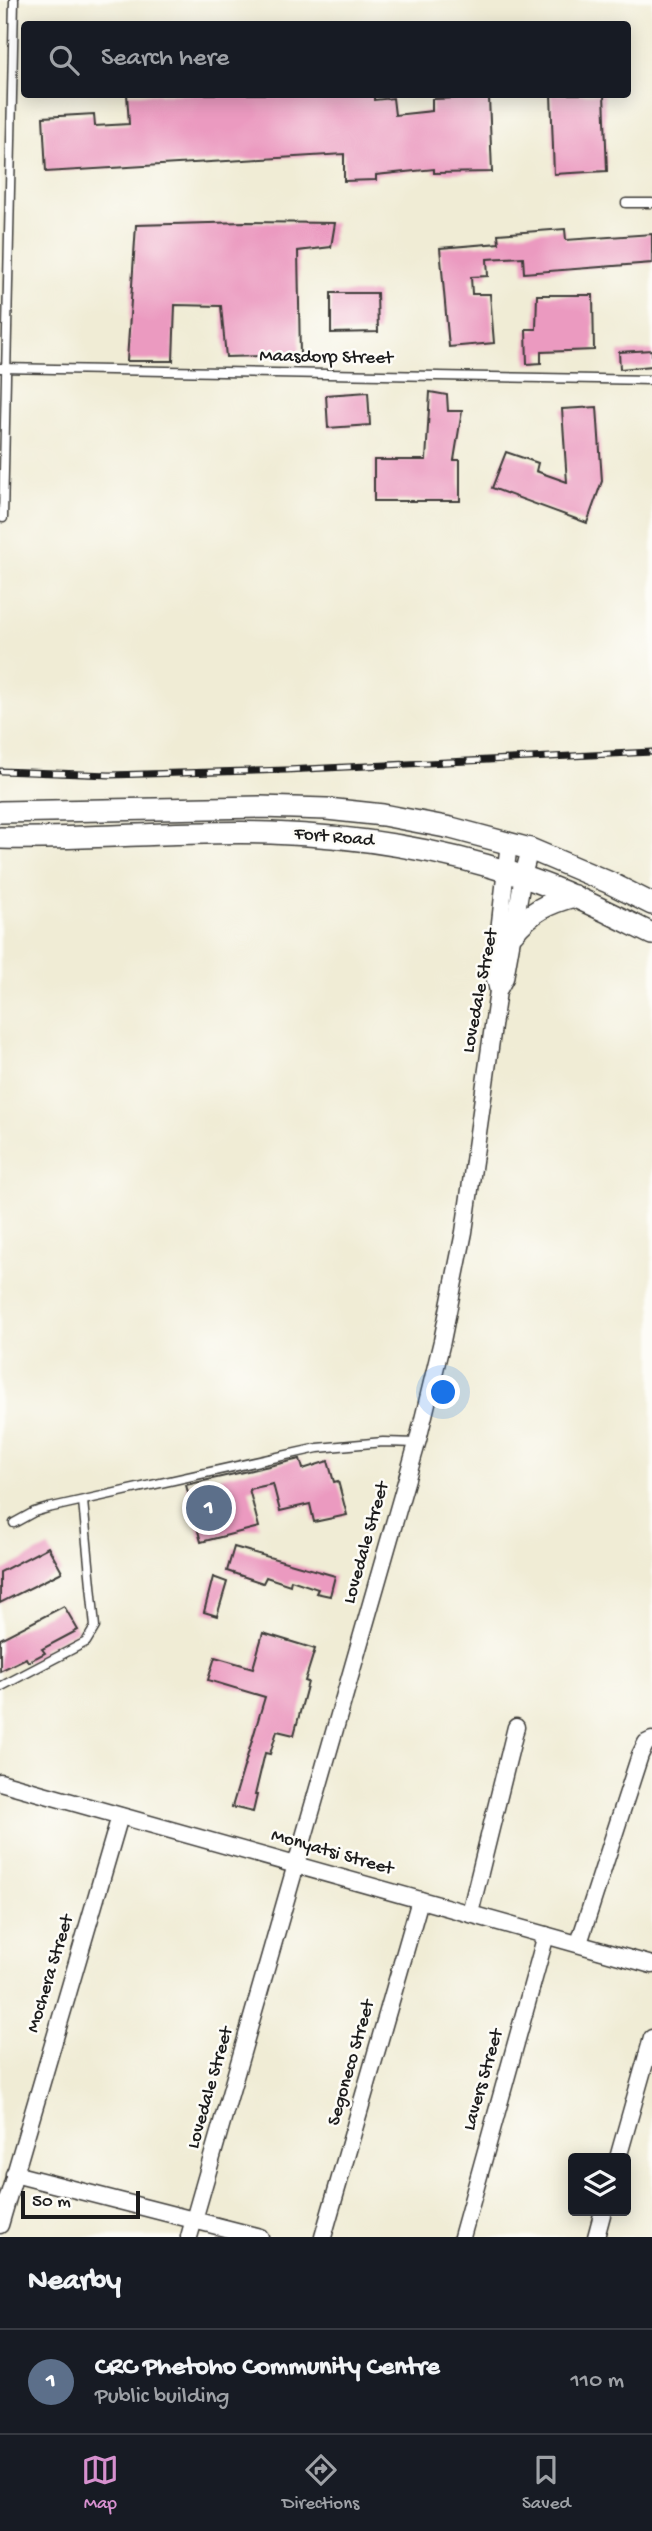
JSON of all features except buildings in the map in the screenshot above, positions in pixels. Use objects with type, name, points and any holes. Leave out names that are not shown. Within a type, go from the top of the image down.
[{"type":"main road","name":"Fort Road","points":[[0,812],[260,807],[327,808],[383,815],[509,842],[608,882],[652,904]]},
{"type":"main road","name":"Fort Road","points":[[0,838],[268,833],[329,836],[406,846],[513,873],[575,896],[652,934]]},
{"type":"main road","points":[[513,933],[536,909],[575,896]]},
{"type":"street","points":[[498,991],[494,976],[513,873],[509,842]]},
{"type":"street","name":"Lovedale Street","points":[[189,2237],[418,1443],[464,1232],[498,991],[505,978],[513,933],[513,873],[530,849]]},
{"type":"street","points":[[470,1913],[516,1727]]},
{"type":"street","points":[[579,1943],[640,1755],[646,1743],[652,1740]]},
{"type":"street","name":"Monyatsi Street","points":[[0,1782],[652,1965]]},
{"type":"street","name":"Mochera Street","points":[[0,2225],[120,1816]]},
{"type":"street","name":"Segoneco Street","points":[[323,2237],[420,1900]]},
{"type":"street","name":"Lavers Street","points":[[462,2237],[546,1935]]},
{"type":"street","points":[[619,2153],[652,2038]]},
{"type":"street","points":[[14,2174],[260,2237]]},
{"type":"street","points":[[596,2237],[602,2216]]},
{"type":"lane","points":[[4,518],[4,368],[14,0]]},
{"type":"lane","points":[[626,203],[652,203]]},
{"type":"lane","name":"Maasdorp Street","points":[[4,368],[652,380]]},
{"type":"lane","points":[[14,1523],[34,1512],[318,1448],[383,1442],[418,1443]]},
{"type":"lane","points":[[0,1687],[86,1642],[95,1627],[83,1501]]},
{"type":"railway","points":[[0,771],[110,775],[286,770],[652,752]]},
{"type":"place","name":"CRC Phetoho Community Centre","points":[[209,1508]]}]
